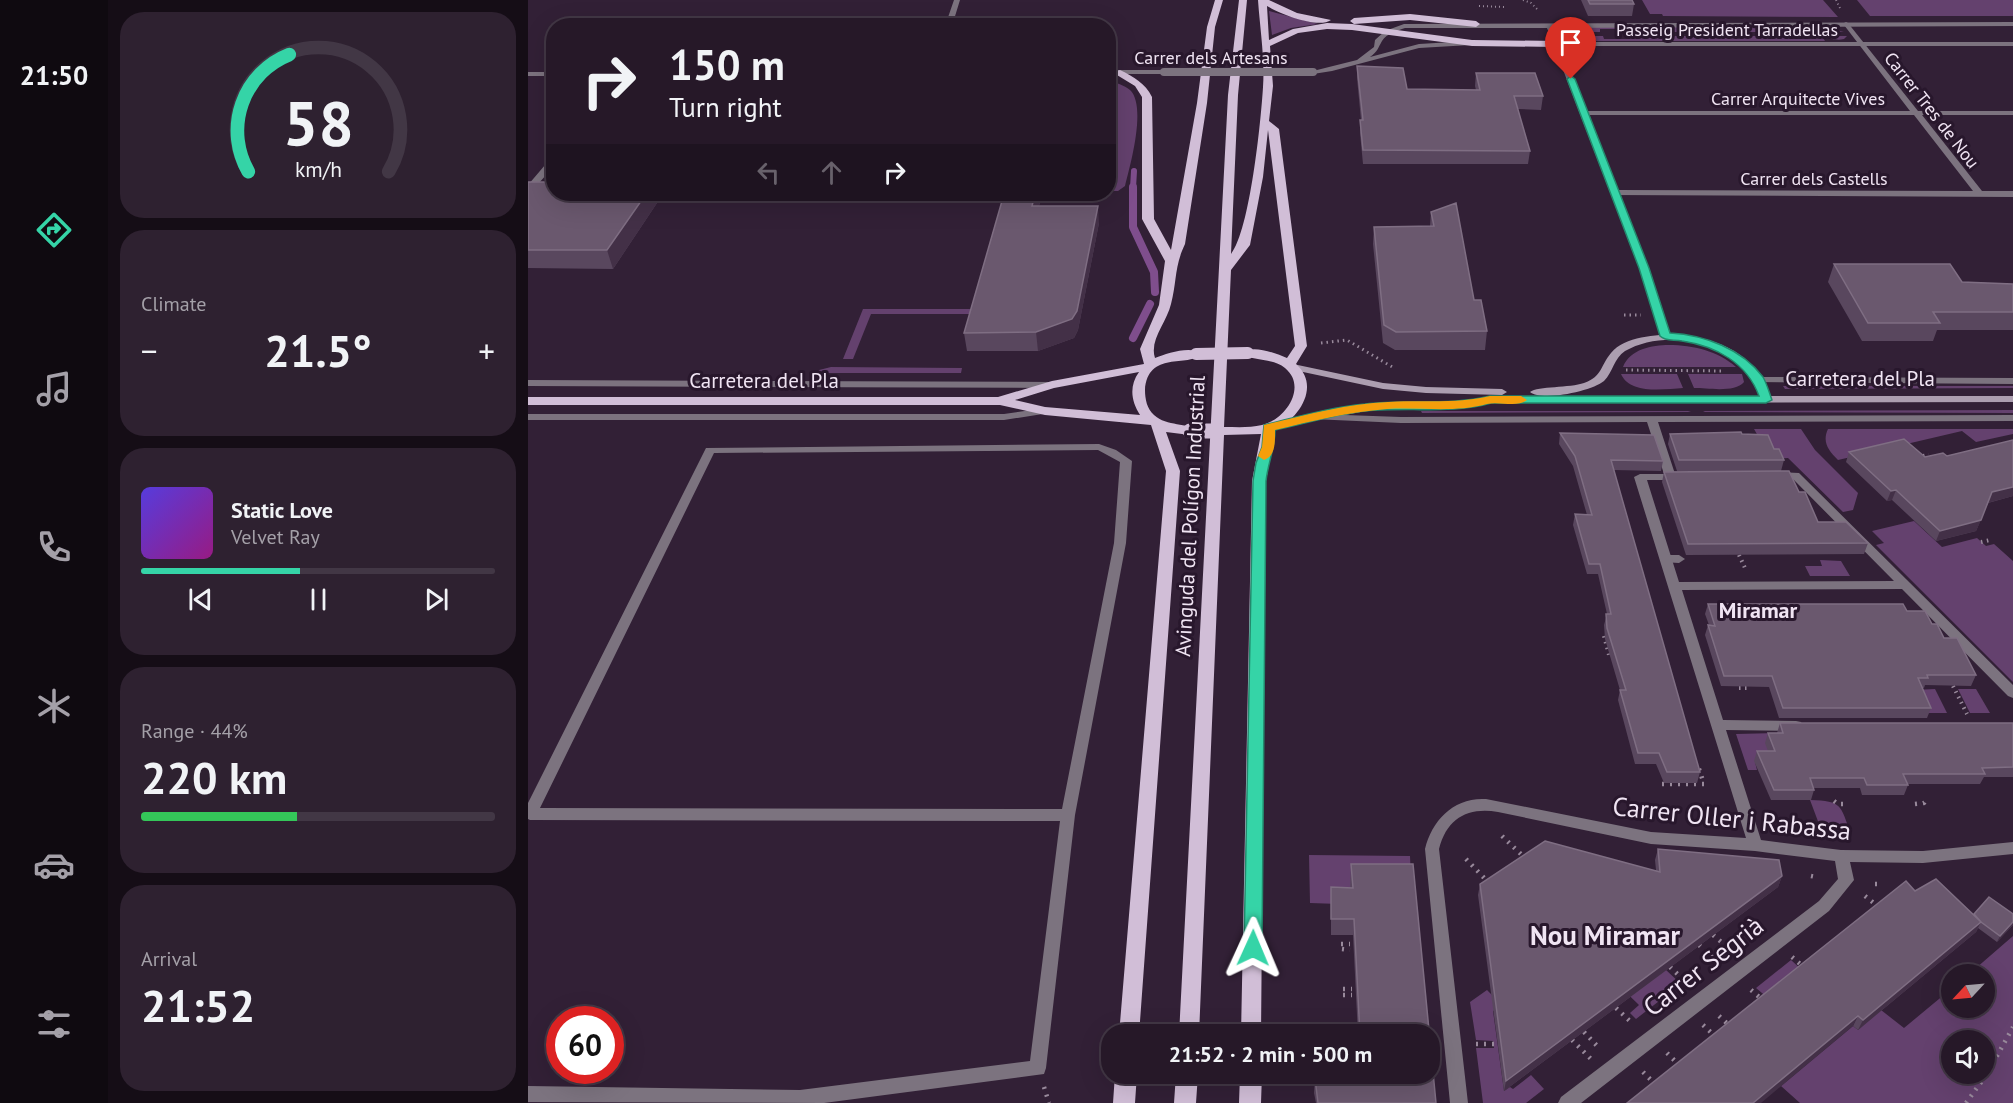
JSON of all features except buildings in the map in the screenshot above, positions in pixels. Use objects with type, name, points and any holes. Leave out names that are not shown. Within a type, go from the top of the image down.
[{"type":"main road","points":[[1151,366],[1146,349],[1165,305],[1171,261],[1179,244],[1202,103],[1211,27],[1219,0]]},
{"type":"main road","name":"Avinguda del Polígon Industrial","points":[[1189,1024],[1224,326],[1224,271],[1233,96],[1243,0]]},
{"type":"main road","points":[[1224,271],[1244,245],[1258,177],[1268,86],[1262,0]]},
{"type":"main road","points":[[1262,0],[1283,12],[1323,20],[1346,22],[1423,19],[1476,24]]},
{"type":"main road","points":[[1423,19],[1442,26],[1446,32],[1442,38],[1428,45]]},
{"type":"main road","points":[[1265,45],[1280,37],[1313,28],[1353,27],[1472,43],[1557,44]]},
{"type":"main road","points":[[1353,27],[1380,40]]},
{"type":"main road","points":[[1116,73],[1140,83],[1147,92],[1149,104],[1148,219],[1171,261]]},
{"type":"main road","points":[[1265,123],[1275,129],[1301,346],[1291,366]]},
{"type":"main road","points":[[1000,401],[1052,385],[1151,366],[1169,357],[1248,353],[1272,357],[1291,366],[1383,386],[1474,392],[1545,392],[1585,385],[1603,376],[1610,360],[1625,347],[1665,336],[1696,340],[1725,350],[1745,364],[1759,380],[1766,400]]},
{"type":"main road","points":[[1130,1024],[1173,471],[1154,422],[1138,402],[1137,392],[1140,379],[1151,366]]},
{"type":"main road","points":[[1251,1024],[1259,481],[1272,426],[1286,418],[1299,402],[1301,393],[1299,376],[1291,366]]},
{"type":"main road","points":[[1474,392],[1490,399]]},
{"type":"main road","points":[[1000,401],[1046,411],[1154,422],[1167,428],[1190,431],[1247,431],[1363,407],[1474,404],[1490,399]]},
{"type":"main road","name":"Carretera del Pla","points":[[1490,399],[2013,399]]},
{"type":"main road","name":"Carretera del Pla","points":[[528,401],[1000,401]]},
{"type":"main road","points":[[1124,1103],[1125,1084]]},
{"type":"main road","points":[[1185,1103],[1186,1084]]},
{"type":"main road","points":[[1250,1103],[1251,1084]]},
{"type":"street","points":[[951,18],[957,0]]},
{"type":"street","name":"Passeig President Tarradellas","points":[[1387,32],[1404,26],[1476,24],[2013,24]]},
{"type":"street","name":"Passeig President Tarradellas","points":[[1846,24],[1862,44]]},
{"type":"street","points":[[1549,25],[1644,268],[1665,336]]},
{"type":"street","points":[[1360,61],[1377,48],[1387,32]]},
{"type":"street","points":[[1360,61],[1428,45],[1472,43]]},
{"type":"street","name":"Passeig President Tarradellas","points":[[1557,44],[2013,44]]},
{"type":"street","name":"Carrer Tres de Nou","points":[[1862,44],[1980,194]]},
{"type":"street","name":"Carrer dels Artesans","points":[[1116,72],[1313,72],[1360,61]]},
{"type":"street","points":[[528,74],[546,74]]},
{"type":"street","name":"Carrer Arquitecte Vives","points":[[1584,113],[2013,113]]},
{"type":"street","points":[[528,190],[546,169]]},
{"type":"street","name":"Carrer dels Castells","points":[[1615,193],[2013,194]]},
{"type":"street","points":[[1759,380],[2013,381]]},
{"type":"street","points":[[528,383],[1052,385]]},
{"type":"street","points":[[528,417],[1004,417],[1046,411]]},
{"type":"street","points":[[1316,417],[1401,420],[2013,418]]},
{"type":"street","points":[[1651,419],[1671,477]]},
{"type":"street","points":[[528,1094],[800,1098],[1038,1068],[1068,815],[1120,543],[1126,462],[1112,452],[1099,447],[710,450],[530,814],[1068,815]]},
{"type":"street","points":[[1764,476],[1794,475],[2013,693]]},
{"type":"street","points":[[1691,476],[1640,477],[1755,846]]},
{"type":"street","points":[[1666,559],[1680,560]]},
{"type":"street","points":[[1674,586],[1905,585]]},
{"type":"street","points":[[1718,725],[1815,726]]},
{"type":"street","name":"Carrer Oller i Rabassa","points":[[1459,1103],[1432,849],[1434,838],[1440,828],[1452,817],[1472,805],[1485,804],[1651,838],[1755,846],[1841,856],[1923,857],[2013,848]]},
{"type":"street","name":"Carrer Segrià","points":[[1567,1103],[1826,904],[1846,880],[1841,856]]},
{"type":"path","points":[[1524,0],[1531,3],[1540,13]]},
{"type":"path","points":[[1624,315],[1632,315]]},
{"type":"path","points":[[1321,343],[1347,340],[1392,368],[1403,371]]},
{"type":"path","points":[[1627,370],[1681,372],[1724,370]]},
{"type":"path","points":[[1923,456],[1929,454]]},
{"type":"path","points":[[1981,542],[1990,540]]},
{"type":"path","points":[[1739,555],[1742,560]]},
{"type":"path","points":[[1604,636],[1609,655]]},
{"type":"path","points":[[1953,686],[1967,714]]},
{"type":"path","points":[[1739,688],[1747,688]]},
{"type":"path","points":[[1663,785],[1704,784],[1698,766],[1692,766]]},
{"type":"path","points":[[1915,804],[1924,803],[1926,799]]},
{"type":"path","points":[[1834,801],[1848,804]]},
{"type":"path","points":[[1502,836],[1529,862]]},
{"type":"path","points":[[1466,859],[1492,886]]},
{"type":"path","points":[[1865,896],[1881,909]]},
{"type":"path","points":[[1713,935],[1729,948]]},
{"type":"path","points":[[1700,945],[1714,960]]},
{"type":"path","points":[[1342,946],[1350,947]]},
{"type":"path","points":[[1794,958],[1805,968]]},
{"type":"path","points":[[1670,967],[1685,982]]},
{"type":"path","points":[[1752,991],[1764,1001]]},
{"type":"path","points":[[1343,992],[1352,992]]},
{"type":"path","points":[[1616,1008],[1632,1022]]},
{"type":"path","points":[[1720,1017],[1731,1027]]},
{"type":"path","points":[[1706,1027],[1718,1038]]},
{"type":"path","points":[[1966,1103],[1987,1074],[2013,1027]]},
{"type":"path","points":[[1584,1032],[1599,1047]]},
{"type":"path","points":[[1572,1040],[1588,1056]]},
{"type":"path","points":[[1476,1044],[1494,1044]]},
{"type":"path","points":[[1670,1056],[1682,1067]]},
{"type":"path","points":[[1645,1075],[1657,1087]]},
{"type":"shaded area","points":[[1642,0],[1823,0],[1838,17],[1663,16],[1662,14],[1650,14]]},
{"type":"shaded area","points":[[1857,0],[2013,0],[2013,16],[1870,16]]},
{"type":"shaded area","points":[[1269,11],[1318,24],[1291,28],[1272,35]]},
{"type":"shaded area","points":[[1590,27],[1815,27],[1817,30],[1825,30],[1824,27],[1844,32],[1784,29],[1785,32],[1624,32],[1622,29],[1600,29],[1600,32],[1591,32]]},
{"type":"shaded area","points":[[1593,36],[1603,36],[1604,39],[1627,39],[1626,36],[1789,36],[1791,39],[1814,39],[1813,36],[1847,36],[1841,40],[1823,38],[1825,41],[1596,41]]},
{"type":"shaded area","points":[[1116,82],[1130,90],[1135,98],[1137,109],[1136,136],[1130,165],[1125,186],[1116,191]]},
{"type":"shaded area","points":[[863,309],[978,309],[977,314],[871,314],[853,359],[843,359]]},
{"type":"shaded area","points":[[1669,345],[1705,350],[1729,361],[1736,367],[1623,367],[1631,356],[1642,349]]},
{"type":"shaded area","points":[[831,367],[962,368],[961,373],[817,373],[819,370]]},
{"type":"shaded area","points":[[1621,374],[1677,374],[1683,388],[1658,390],[1640,388],[1626,381]]},
{"type":"shaded area","points":[[1688,374],[1742,374],[1744,382],[1728,389],[1694,388]]},
{"type":"shaded area","points":[[1783,386],[2013,386],[2013,388],[1785,389]]},
{"type":"shaded area","points":[[2013,410],[2013,413],[1703,412]]},
{"type":"shaded area","points":[[1421,411],[1688,411],[1691,412],[1422,413]]},
{"type":"shaded area","points":[[1754,429],[1801,429],[1815,450],[1858,493],[1853,510],[1843,512],[1788,458],[1771,459]]},
{"type":"shaded area","points":[[1828,429],[2013,429],[2013,434],[1976,442],[1962,431],[1838,460],[1827,446]]},
{"type":"shaded area","points":[[1914,521],[1942,547],[1977,538],[1986,546],[1994,544],[2013,561],[2013,682],[1876,545],[1884,543],[1872,531]]},
{"type":"shaded area","points":[[1820,560],[1841,561],[1850,576],[1810,576],[1805,566],[1822,566]]},
{"type":"shaded area","points":[[1935,689],[1947,713],[1925,713],[1914,690]]},
{"type":"shaded area","points":[[1958,689],[1976,689],[1990,713],[1970,713]]},
{"type":"shaded area","points":[[1777,733],[1779,743],[1771,759],[1755,762],[1757,770],[1748,770],[1736,734]]},
{"type":"shaded area","points":[[1810,800],[1829,802],[1839,807],[1851,834],[1822,832]]},
{"type":"shaded area","points":[[1309,855],[1410,856],[1411,879],[1348,888],[1339,904],[1310,903]]},
{"type":"shaded area","points":[[1567,935],[1666,970],[1681,984],[1636,1019],[1630,1013],[1639,1005]]},
{"type":"shaded area","points":[[2013,936],[2013,1103],[1800,1103],[1781,1086],[1853,1026],[1858,1030],[1881,1010],[1904,1028],[1941,997],[1941,1018],[1995,1018],[1995,964],[1981,964]]},
{"type":"shaded area","points":[[1791,960],[1803,971],[1768,998],[1756,988]]},
{"type":"shaded area","points":[[1487,990],[1502,1005],[1493,1011],[1504,1091],[1510,1087],[1513,1089],[1531,1075],[1544,1089],[1526,1103],[1483,1103],[1476,1048],[1494,1048],[1493,1041],[1476,1040],[1470,1002]]},
{"type":"waterway","points":[[1133,188],[1134,171]]},
{"type":"waterway","points":[[1133,188],[1133,227],[1154,272],[1155,292]]},
{"type":"waterway","points":[[1133,338],[1150,304]]},
{"type":"slow traffic","points":[[1264,456],[1268,447],[1268,428],[1341,410],[1388,405],[1474,404],[1490,399],[1521,400]]},
{"type":"district","name":"Miramar","points":[[1758,610]]},
{"type":"district","name":"Nou Miramar","points":[[1605,935]]},
{"type":"route","points":[[1253,948],[1259,481],[1264,454],[1268,447],[1268,428],[1341,410],[1363,407],[1474,404],[1490,399],[1766,400],[1759,380],[1739,358],[1710,344],[1682,337],[1665,336],[1644,268],[1571,79]]}]
